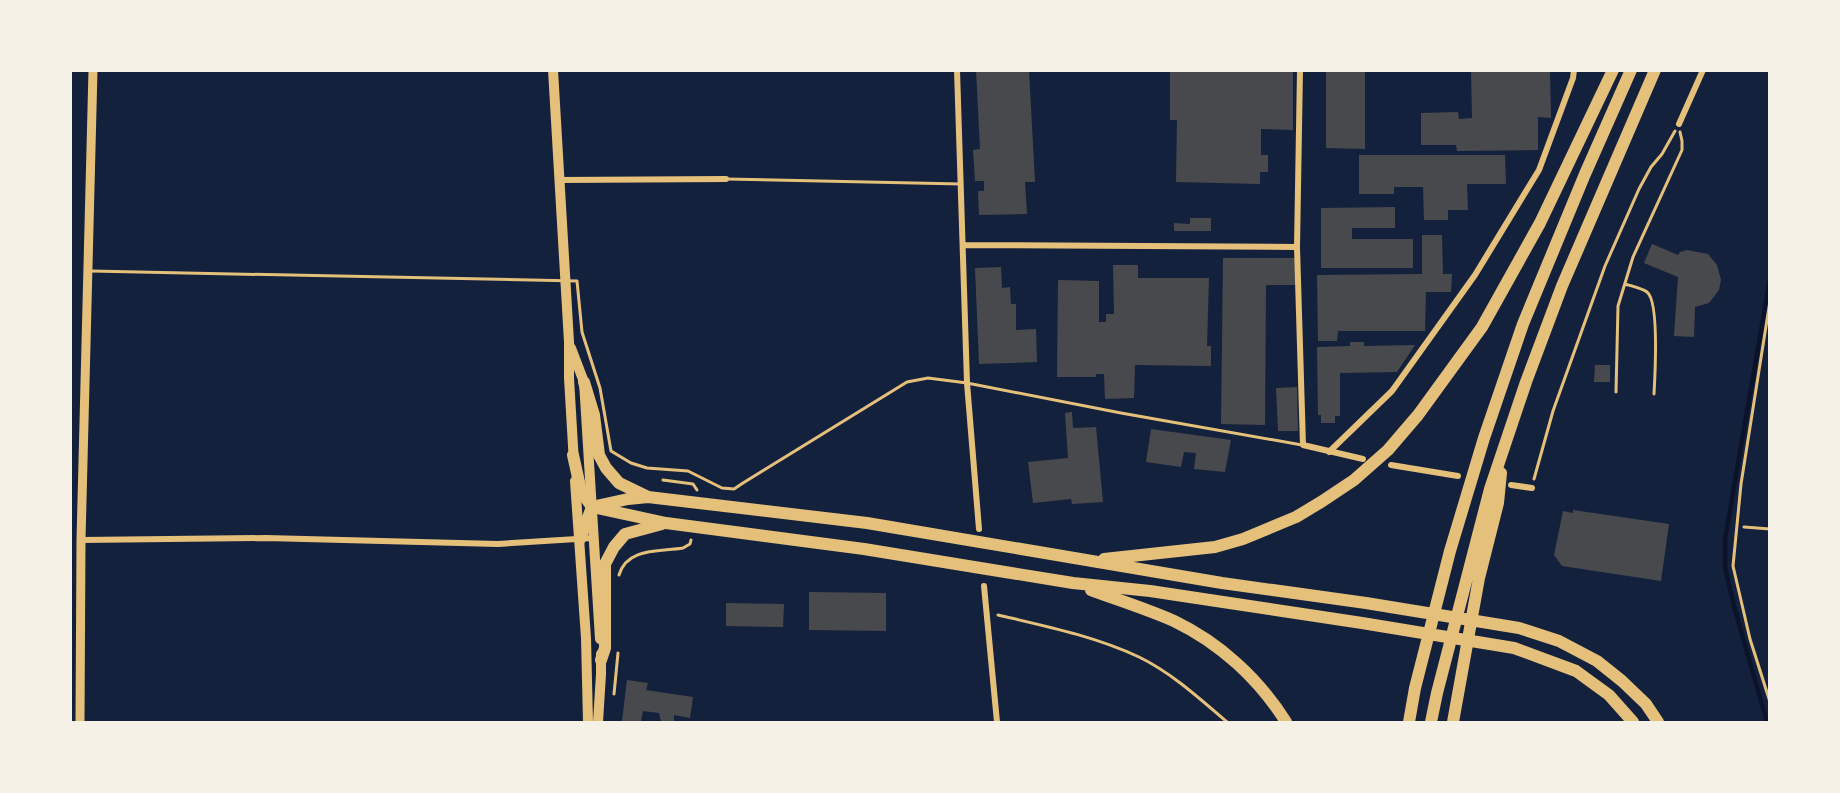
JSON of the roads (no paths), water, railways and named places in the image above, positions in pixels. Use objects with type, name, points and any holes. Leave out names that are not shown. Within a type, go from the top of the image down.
[{"type":"highway","points":[[553,70],[569,342],[573,455],[586,638],[588,723]]},
{"type":"highway","points":[[1088,561],[1215,547],[1243,539],[1296,517],[1321,502],[1354,480],[1388,450],[1418,416],[1482,327],[1540,223],[1613,70]]},
{"type":"highway","points":[[1409,723],[1448,561],[1484,438],[1523,324],[1631,70]]},
{"type":"highway","points":[[1431,723],[1490,489],[1504,445],[1562,286],[1655,70]]},
{"type":"highway","points":[[569,342],[594,415],[599,455],[606,468],[620,483],[648,497]]},
{"type":"highway","points":[[584,382],[601,660],[598,723]]},
{"type":"highway","points":[[1453,723],[1479,578],[1498,503],[1504,445]]},
{"type":"highway","points":[[573,455],[581,491],[592,507],[666,523],[864,549],[1073,583],[1150,591],[1362,622],[1514,648],[1576,671],[1609,695],[1633,723]]},
{"type":"highway","points":[[592,507],[648,497],[867,524],[1222,583],[1519,628],[1559,641],[1597,661],[1646,704],[1658,723]]},
{"type":"highway","points":[[579,539],[592,507]]},
{"type":"highway","points":[[601,660],[605,648],[605,564],[614,547],[625,534],[666,523]]},
{"type":"highway","points":[[1073,583],[1174,621],[1202,636],[1243,668],[1261,687],[1286,723]]},
{"type":"main road","points":[[81,723],[81,540],[93,70]]},
{"type":"street","points":[[957,70],[967,383],[979,529]]},
{"type":"street","points":[[1300,70],[1297,247],[1303,445],[1363,459]]},
{"type":"street","points":[[1329,452],[1392,391],[1475,275],[1539,170],[1574,70]]},
{"type":"street","points":[[1679,124],[1703,70]]},
{"type":"street","points":[[559,180],[726,179]]},
{"type":"street","points":[[963,244],[1297,247]]},
{"type":"street","points":[[1391,465],[1458,476]]},
{"type":"street","points":[[1511,486],[1532,489]]},
{"type":"street","points":[[81,540],[266,538],[498,544],[593,538]]},
{"type":"street","points":[[984,586],[998,723]]},
{"type":"lane","points":[[726,179],[961,184]]},
{"type":"lane","points":[[89,271],[578,281],[582,332],[600,388],[610,451],[631,463],[647,468],[688,471],[722,488],[734,489],[907,382],[928,378],[967,383],[1303,445]]},
{"type":"lane","points":[[1770,301],[1741,484],[1733,566],[1750,639],[1770,702]]},
{"type":"waterway","points":[[1767,722],[1725,567],[1725,539],[1770,279]]}]
